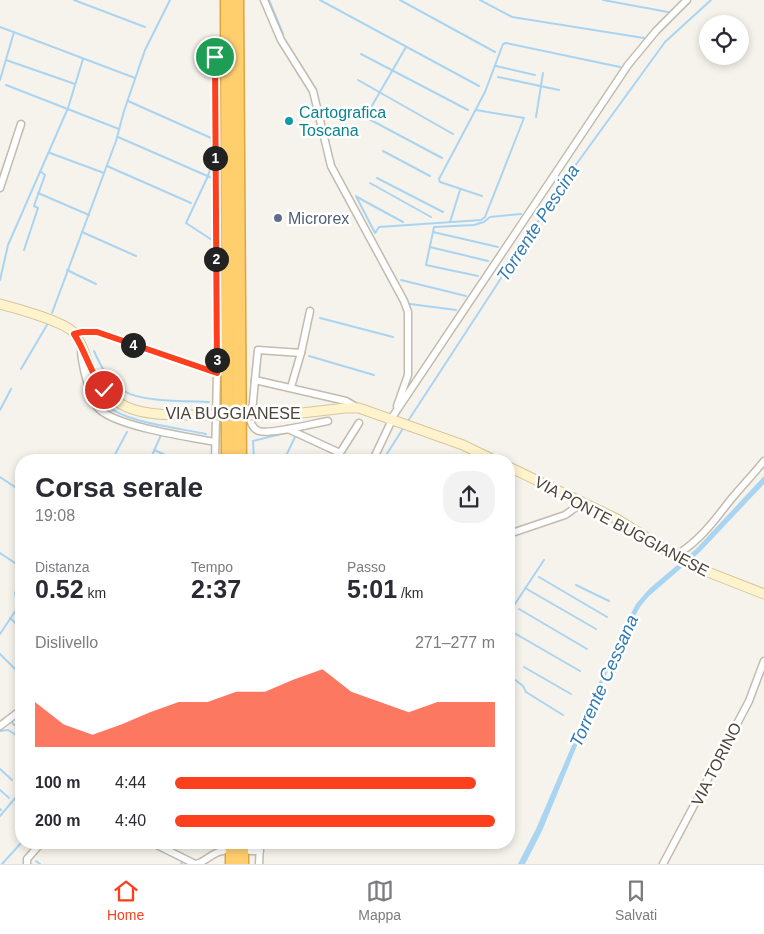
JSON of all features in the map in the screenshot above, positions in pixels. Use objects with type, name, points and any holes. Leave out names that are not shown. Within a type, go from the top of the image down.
[{"type":"highway","points":[[227,0],[228,454]]},
{"type":"highway","points":[[237,0],[240,454]]},
{"type":"highway","points":[[228,849],[232,864]]},
{"type":"highway","points":[[242,864],[246,849]]},
{"type":"main road","name":"VIA BUGGIANESE","points":[[0,304],[69,328],[81,345],[96,378],[113,400],[131,410],[206,416],[293,414],[359,408],[417,428],[481,454]]},
{"type":"main road","name":"VIA PONTE BUGGIANESE","points":[[515,470],[617,520],[690,565],[764,594]]},
{"type":"street","points":[[264,0],[281,40],[313,91],[331,166],[404,301],[408,312],[408,375],[393,419]]},
{"type":"street","points":[[376,454],[391,422],[628,65],[656,31],[687,0]]},
{"type":"street","points":[[215,57],[217,373],[215,454]]},
{"type":"street","points":[[0,188],[21,124]]},
{"type":"street","points":[[291,387],[301,354],[310,311]]},
{"type":"street","points":[[74,334],[97,332],[217,373]]},
{"type":"street","name":"VIA BUGGIANESE","points":[[81,345],[81,356],[86,381],[98,409],[113,419],[169,434],[215,442]]},
{"type":"street","points":[[301,354],[258,350],[251,423],[253,427],[261,432],[288,429],[328,420]]},
{"type":"street","points":[[255,380],[346,401],[359,408]]},
{"type":"street","points":[[288,429],[340,453],[359,423]]},
{"type":"street","points":[[678,558],[711,526],[728,502],[764,461]]},
{"type":"street","points":[[515,532],[565,515],[582,503]]},
{"type":"street","name":"VIA TORINO","points":[[663,864],[749,701],[764,661]]},
{"type":"street","points":[[0,726],[15,715]]},
{"type":"street","points":[[27,864],[28,859],[36,849]]},
{"type":"street","points":[[165,849],[196,864],[224,849]]},
{"type":"street","points":[[253,849],[260,851],[259,864]]},
{"type":"water","points":[[764,476],[764,484],[700,552],[649,596],[640,607],[605,677],[542,831],[525,864],[518,864],[536,829],[617,641],[636,604],[649,589],[696,549]]},
{"type":"waterway","points":[[74,0],[145,27]]},
{"type":"waterway","points":[[52,313],[116,141],[145,50],[170,0]]},
{"type":"waterway","points":[[269,0],[283,34]]},
{"type":"waterway","points":[[320,0],[479,86]]},
{"type":"waterway","points":[[400,0],[495,52]]},
{"type":"waterway","points":[[480,0],[512,17],[644,38]]},
{"type":"waterway","points":[[603,0],[668,12]]},
{"type":"waterway","name":"Torrente Pescina","points":[[408,421],[567,177],[665,42],[711,0]]},
{"type":"waterway","points":[[0,27],[135,78]]},
{"type":"waterway","points":[[0,80],[14,32]]},
{"type":"waterway","points":[[482,196],[440,182],[439,179],[485,92],[503,44],[506,43],[620,67]]},
{"type":"waterway","points":[[366,116],[406,47]]},
{"type":"waterway","points":[[361,54],[468,110]]},
{"type":"waterway","points":[[0,280],[8,245],[68,108],[83,59]]},
{"type":"waterway","points":[[6,60],[75,84]]},
{"type":"waterway","points":[[496,66],[535,75]]},
{"type":"waterway","points":[[536,117],[543,73]]},
{"type":"waterway","points":[[498,77],[559,90]]},
{"type":"waterway","points":[[358,80],[453,134]]},
{"type":"waterway","points":[[6,85],[119,129]]},
{"type":"waterway","points":[[128,101],[211,138],[213,155]]},
{"type":"waterway","points":[[356,196],[375,233],[379,227],[481,220],[485,217],[524,118],[476,110]]},
{"type":"waterway","points":[[367,118],[442,158]]},
{"type":"waterway","points":[[118,137],[212,178]]},
{"type":"waterway","points":[[383,151],[430,176]]},
{"type":"waterway","points":[[50,153],[104,173]]},
{"type":"waterway","points":[[212,240],[186,223],[208,176],[213,159]]},
{"type":"waterway","points":[[107,166],[191,203]]},
{"type":"waterway","points":[[24,250],[38,208],[34,206],[45,175],[40,171]]},
{"type":"waterway","points":[[377,178],[443,212]]},
{"type":"waterway","points":[[370,183],[431,217]]},
{"type":"waterway","points":[[450,222],[460,190]]},
{"type":"waterway","points":[[38,193],[89,215]]},
{"type":"waterway","points":[[357,197],[403,222]]},
{"type":"waterway","points":[[478,276],[426,265],[434,227],[474,225],[484,222],[490,217],[521,214]]},
{"type":"waterway","points":[[82,232],[136,256]]},
{"type":"waterway","points":[[433,232],[498,247]]},
{"type":"waterway","points":[[430,247],[488,261]]},
{"type":"waterway","points":[[67,270],[96,284]]},
{"type":"waterway","points":[[401,280],[466,296]]},
{"type":"waterway","points":[[410,304],[456,310]]},
{"type":"waterway","points":[[320,318],[393,337]]},
{"type":"waterway","points":[[21,369],[47,325]]},
{"type":"waterway","points":[[94,351],[110,379],[132,395],[165,400],[209,402]]},
{"type":"waterway","points":[[309,356],[374,375]]},
{"type":"waterway","points":[[92,386],[104,403],[126,416],[139,421],[206,434]]},
{"type":"waterway","points":[[0,410],[11,389]]},
{"type":"waterway","points":[[218,448],[220,423]]},
{"type":"waterway","name":"Torrente Pescina","points":[[387,454],[404,427]]},
{"type":"waterway","points":[[115,454],[127,432]]},
{"type":"waterway","points":[[254,454],[253,441],[289,432]]},
{"type":"waterway","points":[[153,454],[161,435]]},
{"type":"waterway","points":[[287,454],[295,437]]},
{"type":"waterway","points":[[154,450],[163,454]]},
{"type":"waterway","points":[[0,477],[15,487]]},
{"type":"waterway","points":[[0,553],[15,563]]},
{"type":"waterway","points":[[515,604],[544,560]]},
{"type":"waterway","points":[[539,577],[607,617]]},
{"type":"waterway","points":[[576,585],[609,601]]},
{"type":"waterway","points":[[525,588],[596,629]]},
{"type":"waterway","points":[[519,609],[587,649]]},
{"type":"waterway","points":[[0,634],[15,612]]},
{"type":"waterway","points":[[10,618],[15,623]]},
{"type":"waterway","points":[[515,633],[580,671]]},
{"type":"waterway","points":[[0,654],[15,669]]},
{"type":"waterway","points":[[524,667],[571,694]]},
{"type":"waterway","points":[[515,680],[523,686],[526,692],[563,715]]},
{"type":"waterway","points":[[12,720],[15,726]]},
{"type":"waterway","points":[[0,731],[8,730],[15,734]]},
{"type":"waterway","points":[[0,769],[12,780]]},
{"type":"waterway","points":[[0,790],[9,798]]},
{"type":"waterway","points":[[0,816],[15,798]]},
{"type":"waterway","name":"Torrente Pescina","points":[[2,864],[16,849]]},
{"type":"waterway","points":[[36,861],[40,864]]},
{"type":"place","name":"Cartografica Toscana","points":[[289,121]]},
{"type":"place","name":"Microrex","points":[[278,218]]},
{"type":"route","points":[[104,390],[92,373],[81,345],[74,334],[97,332],[217,373],[215,57]]},
{"type":"water label","name":"Torrente Cessana","points":[[604,681]]}]
